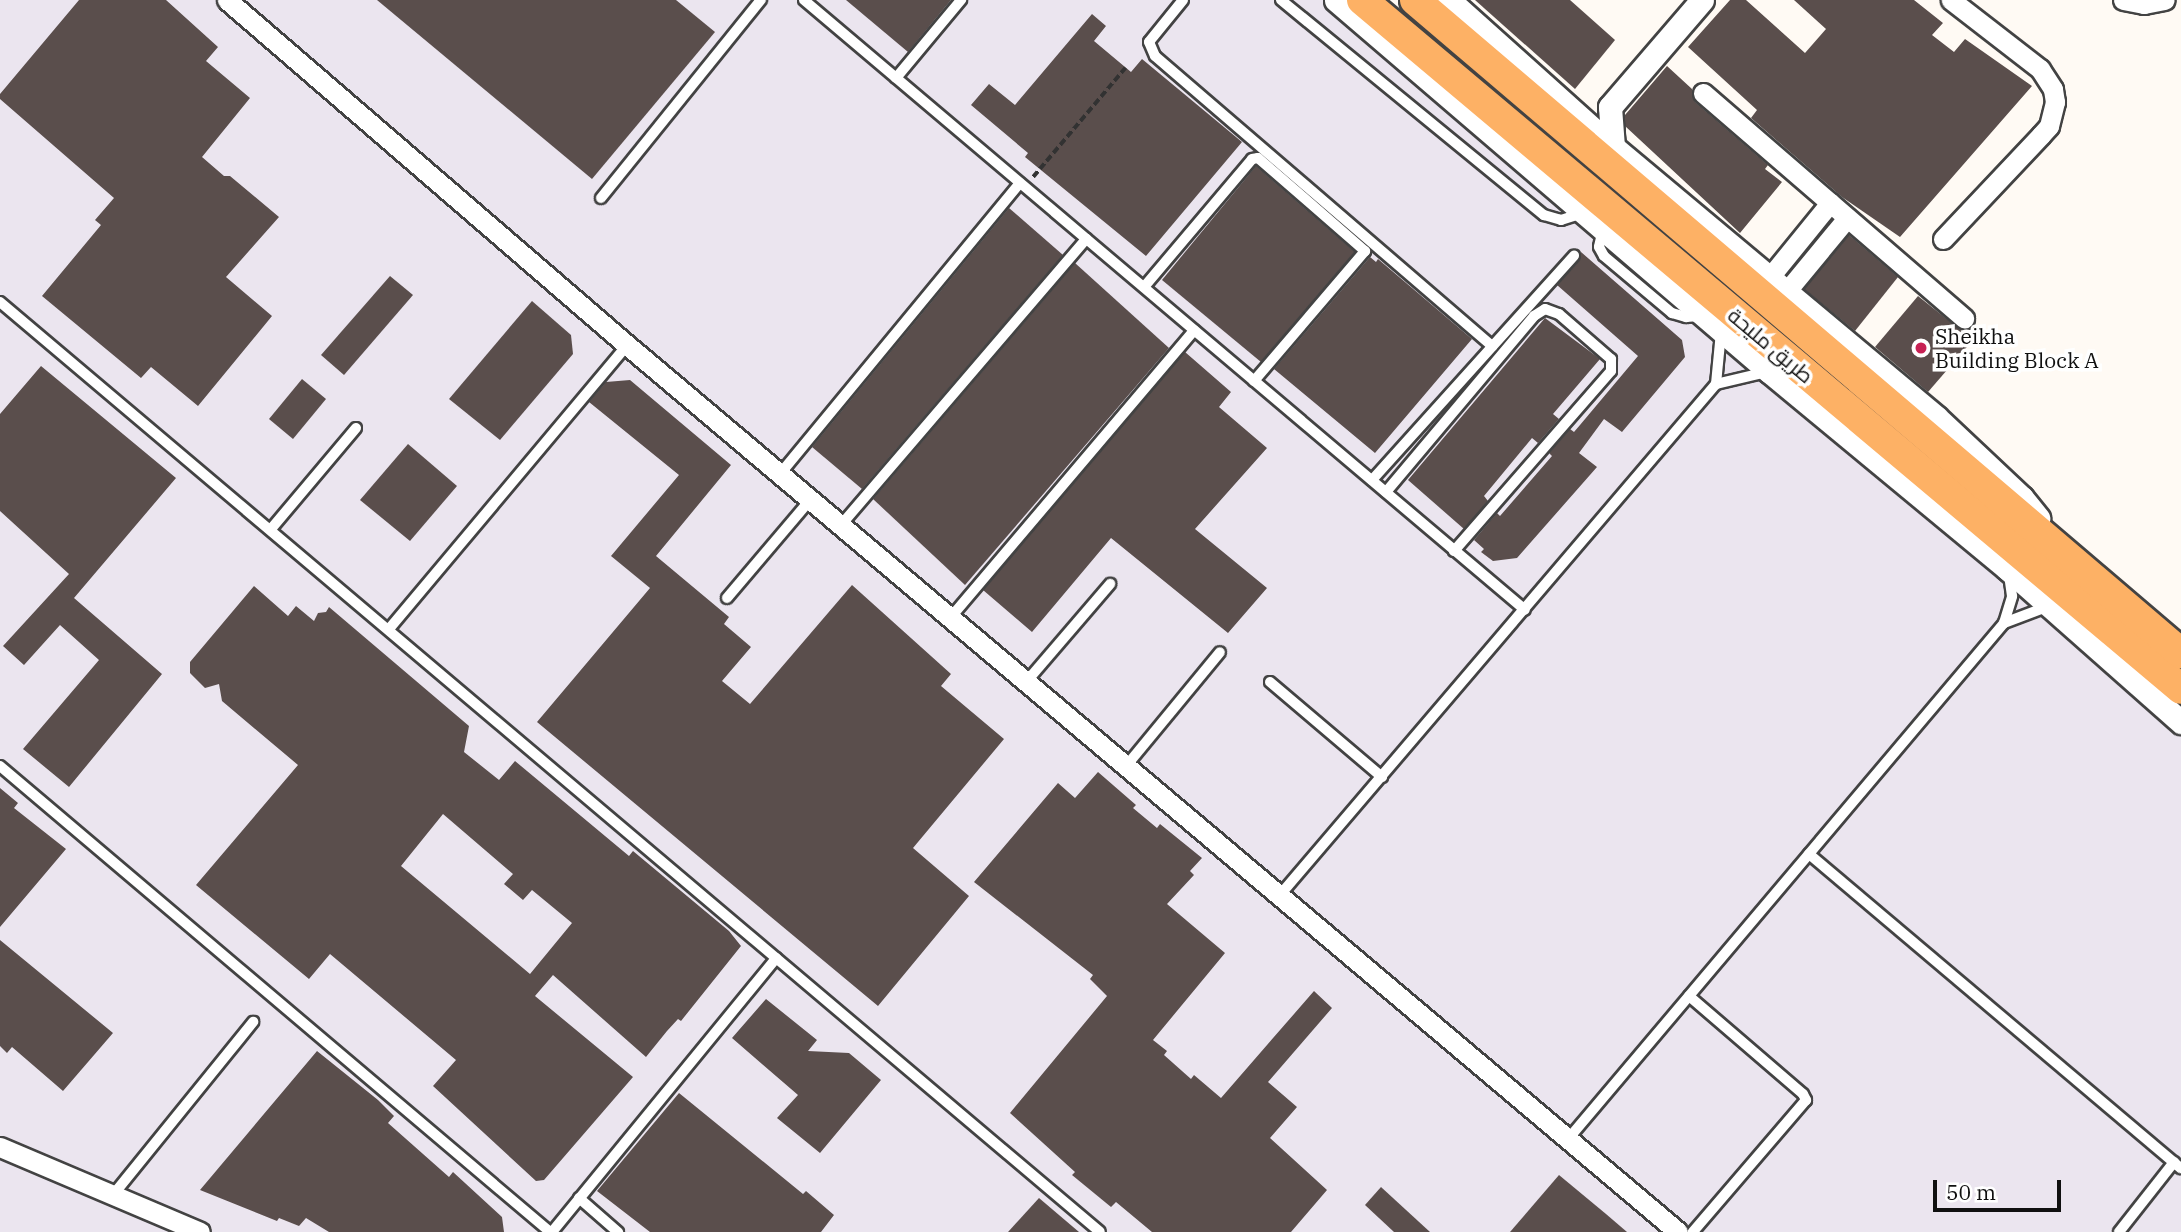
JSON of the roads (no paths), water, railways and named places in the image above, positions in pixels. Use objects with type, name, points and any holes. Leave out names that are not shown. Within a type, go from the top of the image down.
[{"type":"main road","name":"طريق مليحة","points":[[1362,0],[1594,214],[2181,689]]},
{"type":"main road","name":"طريق مليحة","points":[[1415,0],[2181,653]]},
{"type":"street","points":[[227,0],[628,345],[1678,1232]]},
{"type":"street","points":[[1336,0],[1594,214],[1770,372],[2008,569],[2181,722]]},
{"type":"street","points":[[1450,0],[1613,146],[1936,417],[2034,512],[2052,542]]},
{"type":"street","points":[[1613,146],[1610,107],[1702,0]]},
{"type":"street","points":[[1943,239],[2049,126],[2055,102],[2053,89],[2040,69],[1951,0]]},
{"type":"street","points":[[2123,0],[2144,4],[2165,0]]},
{"type":"street","points":[[1703,93],[1964,318]]},
{"type":"street","points":[[1572,108],[1610,107]]},
{"type":"street","points":[[1777,285],[1830,204]]},
{"type":"street","points":[[1777,285],[1847,218]]},
{"type":"street","points":[[0,1147],[200,1232]]},
{"type":"lane","points":[[804,0],[1525,610]]},
{"type":"lane","points":[[896,78],[961,0]]},
{"type":"lane","points":[[1183,0],[1149,42],[1155,56],[1492,346]]},
{"type":"lane","points":[[1281,0],[1545,215],[1561,220],[1594,214]]},
{"type":"lane","points":[[601,198],[755,2]]},
{"type":"lane","points":[[1144,287],[1253,158],[1258,158],[1364,251],[1254,381]]},
{"type":"lane","points":[[780,474],[1022,185]]},
{"type":"lane","points":[[841,525],[1086,239]]},
{"type":"lane","points":[[1372,480],[1574,256]]},
{"type":"lane","points":[[0,302],[1100,1232]]},
{"type":"lane","points":[[1386,492],[1534,316],[1545,309],[1559,314],[1611,359],[1611,371],[1454,551]]},
{"type":"lane","points":[[1713,322],[1716,384]]},
{"type":"lane","points":[[951,617],[1194,330]]},
{"type":"lane","points":[[389,629],[628,345]]},
{"type":"lane","points":[[1280,895],[1716,384],[1770,372]]},
{"type":"lane","points":[[271,529],[356,428]]},
{"type":"lane","points":[[727,598],[811,499]]},
{"type":"lane","points":[[1569,1138],[2004,623],[2012,596],[2008,569]]},
{"type":"lane","points":[[1027,681],[1110,584]]},
{"type":"lane","points":[[2004,623],[2049,606]]},
{"type":"lane","points":[[1127,765],[1220,652]]},
{"type":"lane","points":[[1270,682],[1382,776]]},
{"type":"lane","points":[[0,766],[551,1232],[776,958]]},
{"type":"lane","points":[[1809,854],[2178,1165],[2119,1232]]},
{"type":"lane","points":[[1689,996],[1803,1094],[1806,1100],[1693,1232]]},
{"type":"lane","points":[[113,1195],[253,1022]]},
{"type":"lane","points":[[579,1198],[618,1232]]},
{"type":"place","name":"Sheikha Building Block A","points":[[1921,348]]}]
